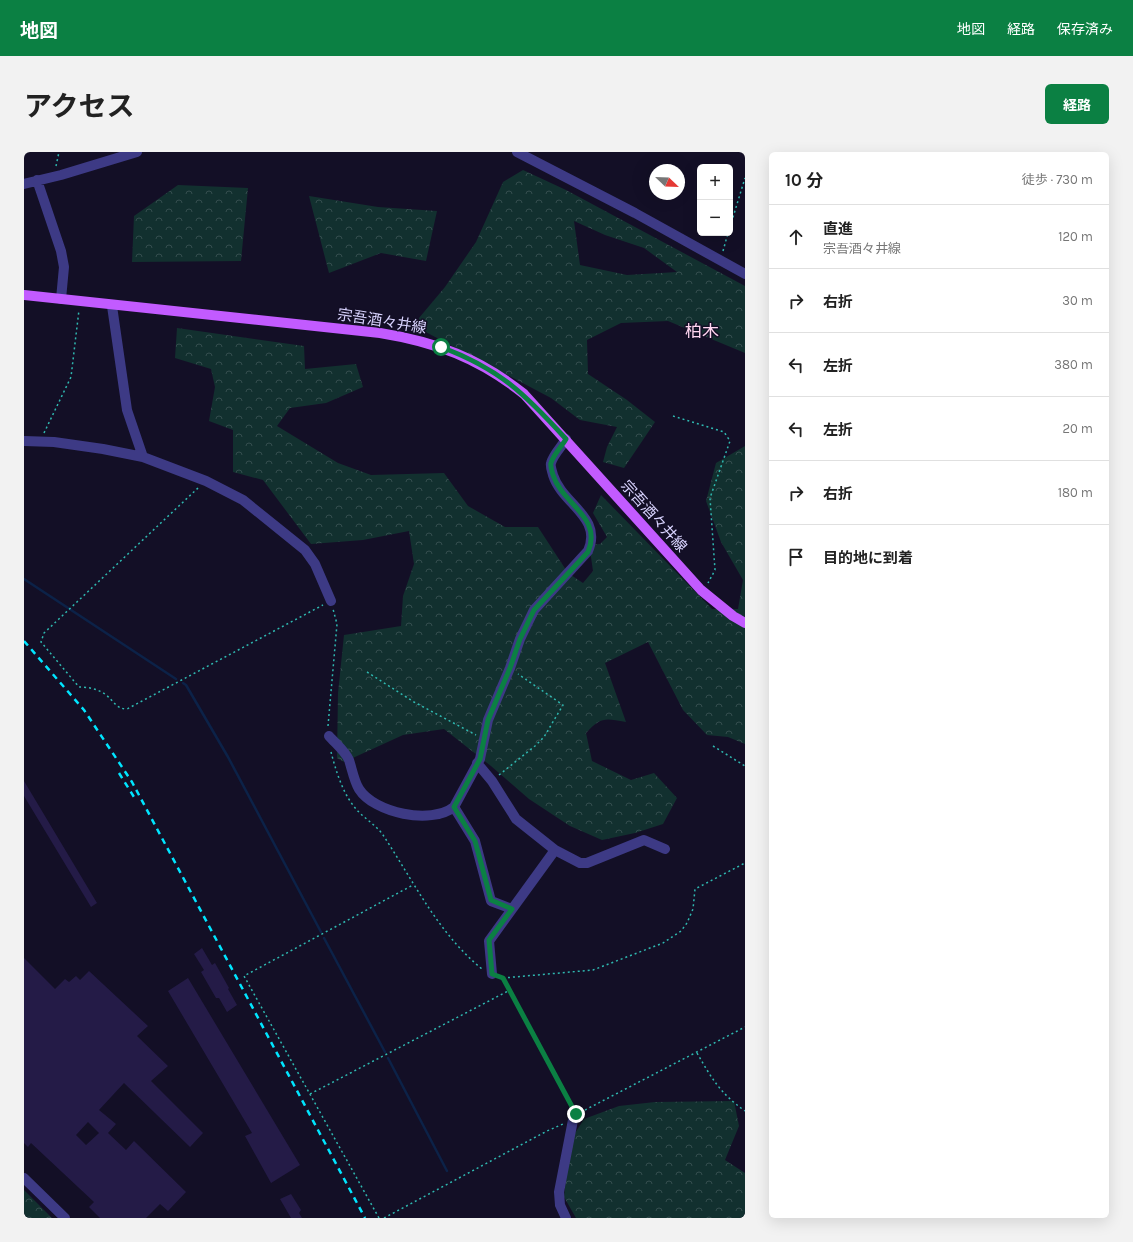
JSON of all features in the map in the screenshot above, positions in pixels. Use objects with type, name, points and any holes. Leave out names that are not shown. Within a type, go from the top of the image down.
[{"type":"main road","name":"宗吾酒々井線","points":[[24,295],[112,306],[380,333],[408,338],[463,355],[508,381],[524,394],[566,439],[657,543],[703,592],[733,616],[745,623]]},
{"type":"street","points":[[24,184],[137,152]]},
{"type":"street","points":[[517,152],[636,213],[745,274]]},
{"type":"street","points":[[37,180],[61,251],[64,267],[61,300]]},
{"type":"street","points":[[112,306],[127,410],[143,457]]},
{"type":"street","points":[[329,736],[348,758],[358,788],[370,802],[416,816],[449,811],[454,807],[477,763],[488,720],[510,668],[520,639],[534,610],[588,552],[592,542],[592,531],[586,520],[556,484],[551,468],[551,463],[566,439]]},
{"type":"street","points":[[24,441],[40,441],[103,449],[143,457],[206,481],[243,500],[296,541],[315,564],[331,601]]},
{"type":"street","points":[[477,763],[492,781],[516,819],[555,850],[580,863],[587,863],[644,840],[665,849]]},
{"type":"street","points":[[454,807],[475,841],[491,900],[512,909]]},
{"type":"street","points":[[492,974],[489,940],[555,850]]},
{"type":"street","points":[[566,1218],[560,1205],[559,1192],[574,1117]]},
{"type":"street","points":[[24,1178],[65,1218]]},
{"type":"path","points":[[54,176],[58,152]]},
{"type":"path","points":[[733,217],[745,178]]},
{"type":"path","points":[[720,260],[727,236]]},
{"type":"path","points":[[40,441],[71,377],[80,302]]},
{"type":"path","points":[[673,416],[724,432],[730,441],[710,498],[715,570],[703,592]]},
{"type":"path","points":[[206,481],[44,633],[40,642],[78,687],[90,688],[106,694],[118,707],[127,709],[331,601],[337,624],[328,720],[329,736],[334,763],[349,800],[357,811],[373,823],[382,834],[413,885],[443,928],[468,958],[483,971],[503,978],[593,970],[663,943],[681,931],[687,923],[693,909],[695,889],[745,862]]},
{"type":"path","points":[[492,781],[544,737],[563,704],[510,668]]},
{"type":"path","points":[[367,672],[457,727],[484,739]]},
{"type":"path","points":[[713,746],[745,766]]},
{"type":"path","points":[[379,1218],[244,976],[413,885]]},
{"type":"path","points":[[503,978],[574,1117]]},
{"type":"path","points":[[310,1094],[510,990]]},
{"type":"path","points":[[384,1218],[745,1027]]},
{"type":"path","points":[[697,1053],[716,1086],[728,1099],[745,1111]]},
{"type":"green space","points":[[523,170],[566,190],[745,286],[745,353],[668,321],[621,323],[587,340],[588,374],[627,400],[655,422],[624,468],[603,462],[607,447],[617,427],[580,420],[551,398],[420,329],[419,318],[445,287],[476,242],[503,182]],"holes":[[[574,221],[605,235],[644,248],[677,272],[627,275],[580,265]]]},
{"type":"green space","points":[[178,185],[248,188],[241,261],[132,262],[134,216]]},
{"type":"green space","points":[[309,196],[378,207],[437,211],[426,261],[381,253],[329,273]]},
{"type":"green space","points":[[177,328],[304,346],[305,369],[356,364],[363,387],[326,403],[290,408],[277,426],[338,463],[371,475],[444,473],[468,506],[505,527],[538,527],[568,573],[583,583],[593,571],[591,557],[585,545],[600,544],[607,537],[593,513],[601,495],[712,609],[738,609],[743,580],[721,542],[706,501],[716,463],[745,446],[745,744],[728,737],[707,735],[683,710],[648,642],[605,663],[626,722],[613,720],[599,721],[586,733],[592,761],[631,780],[654,773],[677,798],[663,824],[635,833],[602,840],[570,826],[529,799],[491,766],[444,729],[403,735],[344,762],[337,758],[338,693],[344,635],[401,626],[403,596],[414,564],[409,531],[363,540],[311,544],[263,480],[233,472],[233,430],[209,421],[215,387],[211,369],[175,358]]},
{"type":"green space","points":[[734,1101],[739,1126],[725,1160],[745,1173],[745,1218],[576,1218],[564,1197],[570,1141],[584,1119],[619,1106],[655,1102]]},
{"type":"green space","points":[[24,1190],[52,1218],[24,1218]]},
{"type":"building","points":[[24,781],[97,903],[91,907],[24,796]]},
{"type":"building","points":[[202,948],[212,965],[215,963],[237,1005],[227,1012],[219,998],[216,998],[201,972],[204,970],[194,954]]},
{"type":"building","points":[[24,958],[55,989],[65,979],[69,982],[76,976],[80,980],[89,971],[148,1026],[137,1036],[168,1066],[151,1081],[203,1133],[190,1147],[124,1083],[99,1110],[116,1124],[108,1133],[126,1150],[134,1141],[186,1192],[168,1211],[160,1204],[146,1218],[100,1218],[89,1207],[94,1202],[31,1143],[28,1147],[24,1143]],"holes":[[[88,1122],[99,1133],[86,1145],[76,1135]]]},
{"type":"building","points":[[188,978],[300,1165],[271,1183],[245,1136],[252,1133],[168,991]]},
{"type":"building","points":[[291,1194],[301,1210],[299,1213],[302,1218],[291,1218],[280,1199]]},
{"type":"waterway","points":[[24,579],[176,679]]},
{"type":"waterway","points":[[183,683],[186,685],[228,757],[321,932]]},
{"type":"waterway","points":[[324,938],[385,1052]]},
{"type":"waterway","points":[[388,1058],[447,1171]]},
{"type":"railway","points":[[24,641],[84,710],[132,782],[365,1218]]},
{"type":"railway","points":[[119,773],[134,797]]},
{"type":"district","name":"柏木","points":[[702,331]]},
{"type":"route","points":[[441,347],[463,355],[489,368],[508,381],[524,394],[566,439],[551,463],[551,468],[556,484],[583,514],[592,531],[592,542],[588,552],[534,610],[520,639],[510,668],[488,720],[480,759],[454,807],[475,841],[491,900],[512,909],[489,940],[492,974],[503,978],[576,1114]]}]
